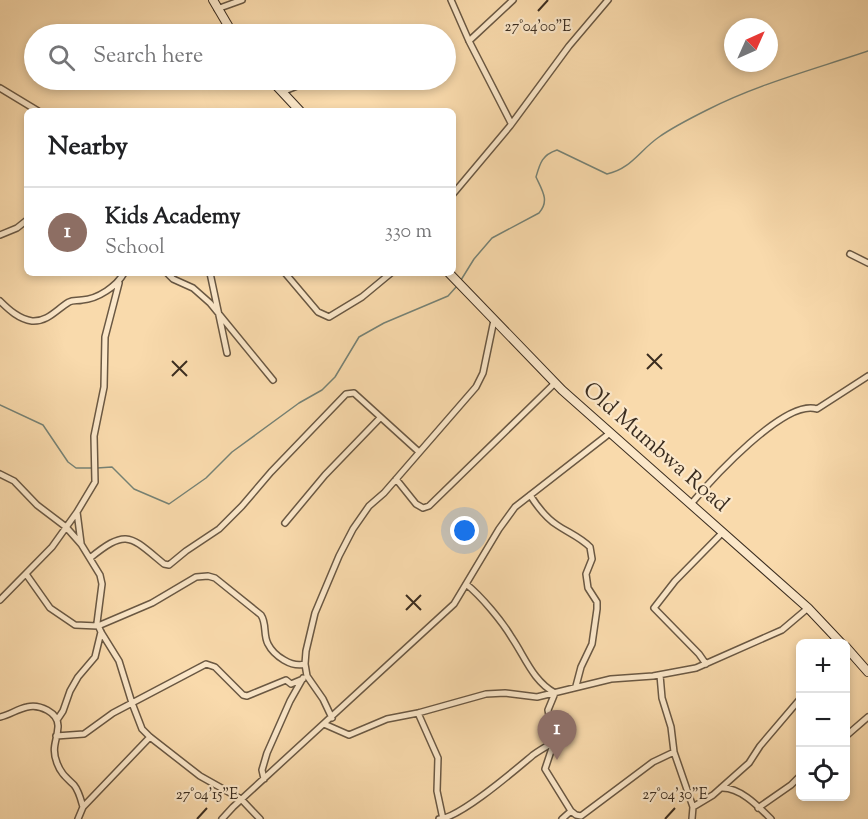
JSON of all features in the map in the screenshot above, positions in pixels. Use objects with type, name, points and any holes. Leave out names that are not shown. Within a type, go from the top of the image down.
[{"type":"main road","points":[[213,0],[227,24]]},
{"type":"main road","points":[[282,92],[297,108]]},
{"type":"main road","name":"Old Mumbwa Road","points":[[452,276],[555,383],[808,608],[837,639]]},
{"type":"main road","name":"Old Mumbwa Road","points":[[850,652],[868,672]]},
{"type":"street","points":[[217,9],[242,0]]},
{"type":"street","points":[[451,0],[469,41],[512,123]]},
{"type":"street","points":[[469,41],[513,0]]},
{"type":"street","points":[[456,190],[608,0]]},
{"type":"street","points":[[0,88],[33,108]]},
{"type":"street","points":[[282,92],[287,90]]},
{"type":"street","points":[[0,235],[24,222]]},
{"type":"street","points":[[850,254],[868,263]]},
{"type":"street","points":[[116,276],[119,281]]},
{"type":"street","points":[[0,600],[52,547],[93,486],[96,477],[94,436],[104,387],[105,337],[122,276]]},
{"type":"street","points":[[170,276],[193,288],[210,303],[273,380]]},
{"type":"street","points":[[211,276],[227,353]]},
{"type":"street","points":[[288,276],[318,312],[329,317],[362,297],[387,276]]},
{"type":"street","points":[[0,302],[16,315],[32,321],[41,320],[57,312],[68,302],[91,298],[119,281]]},
{"type":"street","points":[[264,779],[262,770],[267,753],[290,701],[305,677],[306,651],[315,613],[345,541],[365,511],[396,480],[481,380],[494,320]]},
{"type":"street","points":[[691,504],[724,466],[768,427],[802,407],[811,406],[817,409],[868,376]]},
{"type":"street","points":[[396,480],[419,507],[429,506],[555,383]]},
{"type":"street","points":[[90,558],[111,541],[126,539],[136,542],[164,564],[170,565],[227,521],[343,396],[350,392],[354,393],[419,452]]},
{"type":"street","points":[[285,523],[325,475],[380,418]]},
{"type":"street","points":[[222,819],[454,604],[499,529],[516,507],[610,433]]},
{"type":"street","points":[[0,474],[14,481],[37,505],[66,527],[81,544],[102,581],[95,657],[78,677],[57,720]]},
{"type":"street","points":[[530,495],[539,509],[556,525],[573,533],[590,547],[592,559],[586,574],[588,588],[597,602],[597,609],[591,644],[576,686]]},
{"type":"street","points":[[77,512],[81,544]]},
{"type":"street","points":[[706,664],[654,608],[675,581],[723,532]]},
{"type":"street","points":[[26,574],[50,608],[75,625],[99,629],[196,578],[208,576],[215,578],[261,615],[265,622],[268,644],[273,651],[290,664],[298,666],[305,664]]},
{"type":"street","points":[[466,584],[504,626],[529,668],[547,688],[555,693]]},
{"type":"street","points":[[324,724],[349,735],[387,718],[418,713],[486,694],[505,693],[530,697],[621,677],[660,675],[696,668],[782,630],[808,608]]},
{"type":"street","points":[[99,629],[119,661],[142,729],[200,776],[241,799],[260,819]]},
{"type":"street","points":[[56,736],[84,734],[108,716],[206,664],[216,667],[247,696],[275,686],[279,682],[286,680],[291,684],[305,677]]},
{"type":"street","points":[[660,675],[662,698],[671,728],[674,752],[693,807],[692,819]]},
{"type":"street","points":[[305,677],[323,699],[332,718]]},
{"type":"street","points":[[555,693],[548,710],[554,742],[545,769],[571,811],[576,815],[581,816],[653,762],[674,752]]},
{"type":"street","points":[[693,807],[721,789],[749,763],[760,746],[796,705]]},
{"type":"street","points":[[0,717],[27,707],[38,706],[47,710],[57,720],[54,747],[57,764],[61,773],[78,791],[83,807]]},
{"type":"street","points":[[418,713],[438,758],[437,791],[442,819],[472,802],[554,742]]},
{"type":"street","points":[[850,733],[868,717]]},
{"type":"street","points":[[78,819],[83,807],[150,737]]},
{"type":"street","points":[[758,808],[796,780]]},
{"type":"street","points":[[721,789],[733,789],[771,819]]},
{"type":"street","points":[[562,819],[571,811]]},
{"type":"waterway","points":[[461,280],[474,259],[492,238],[539,213],[542,209],[544,195],[536,177],[542,160],[548,154],[557,150],[607,174],[615,172],[629,164],[664,133],[688,119],[766,85],[868,51]]},
{"type":"waterway","points":[[97,468],[112,467],[134,489],[169,504],[206,478],[232,452],[299,403],[322,390],[335,377],[359,337],[384,323],[448,296],[457,286]]},
{"type":"waterway","points":[[0,405],[43,425],[68,462],[76,468],[93,468]]},
{"type":"place","name":"Kids Academy","points":[[557,760]]}]
